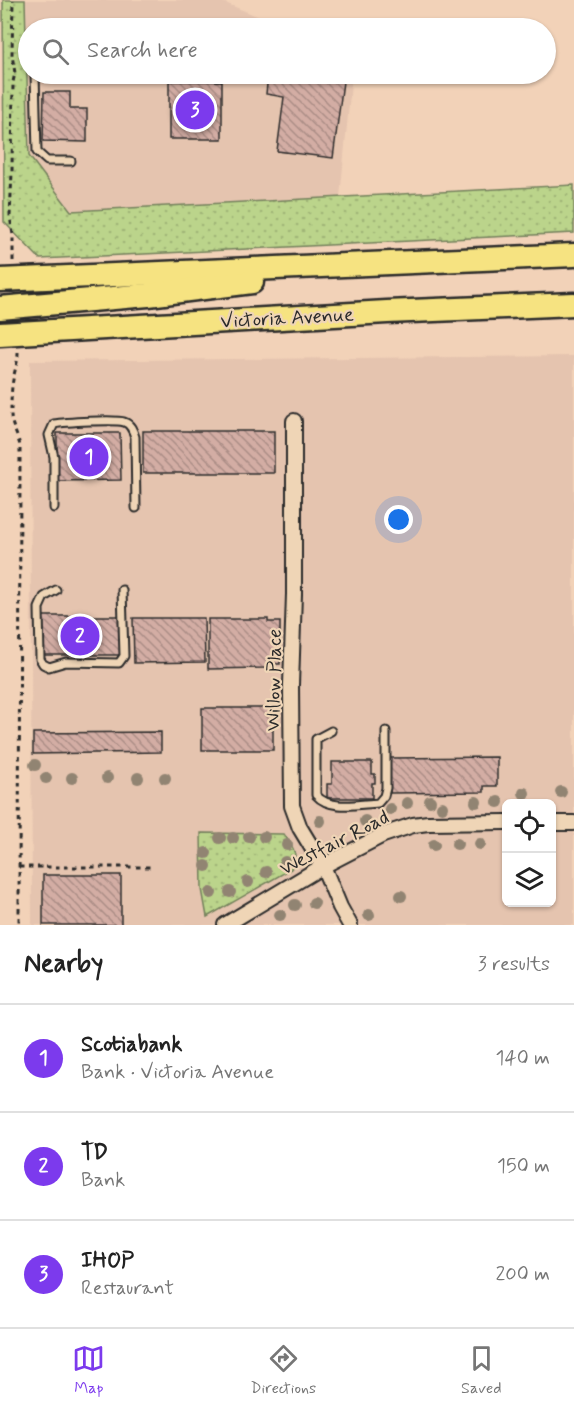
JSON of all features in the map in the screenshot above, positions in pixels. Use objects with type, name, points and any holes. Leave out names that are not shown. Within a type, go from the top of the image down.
[{"type":"highway","points":[[6,280],[574,255]]},
{"type":"highway","points":[[0,308],[148,295],[432,261]]},
{"type":"highway","points":[[387,312],[574,290]]},
{"type":"highway","name":"Victoria Avenue","points":[[8,334],[387,312],[574,304]]},
{"type":"street","name":"Willow Place","points":[[294,421],[292,806],[300,828],[323,866],[350,925]]},
{"type":"street","name":"Westfair Road","points":[[225,925],[323,866],[383,835],[413,825],[446,822],[502,822]]},
{"type":"street","points":[[556,823],[574,823]]},
{"type":"lane","points":[[35,84],[38,152],[47,161],[71,161]]},
{"type":"lane","points":[[54,508],[54,457],[49,435],[54,424],[124,422],[132,429],[135,437],[136,508]]},
{"type":"lane","points":[[56,590],[44,597],[39,608],[40,658],[43,664],[50,667],[66,662],[119,663],[124,656],[122,590]]},
{"type":"lane","points":[[331,731],[316,740],[315,756],[316,795],[330,805],[378,803],[384,796],[386,731]]},
{"type":"path","points":[[6,280],[13,235],[10,216],[15,73],[12,55],[13,0]]},
{"type":"path","points":[[8,334],[18,364],[14,376],[11,414],[20,446],[19,925]]},
{"type":"path","points":[[19,867],[154,867]]},
{"type":"shaded area","points":[[25,0],[218,0],[262,18],[25,18]]},
{"type":"shaded area","points":[[27,84],[351,84],[340,197],[71,211],[29,156]]},
{"type":"shaded area","points":[[574,356],[574,925],[32,925],[30,361]]},
{"type":"green space","points":[[3,0],[25,0],[25,18],[18,18],[18,84],[27,84],[29,156],[71,211],[574,185],[574,233],[40,259],[4,222]]},
{"type":"green space","points":[[201,833],[284,834],[294,850],[294,863],[291,869],[207,917],[202,889]]},
{"type":"building","points":[[169,84],[222,84],[222,139],[169,139]]},
{"type":"building","points":[[267,84],[343,84],[333,158],[277,151],[284,97],[266,94]]},
{"type":"building","points":[[44,92],[70,92],[70,109],[87,109],[87,142],[43,141]]},
{"type":"building","points":[[143,431],[274,431],[274,473],[143,473]]},
{"type":"building","points":[[57,433],[120,433],[121,480],[57,481]]},
{"type":"building","points":[[41,616],[120,616],[120,655],[41,655]]},
{"type":"building","points":[[133,618],[204,618],[205,662],[134,663]]},
{"type":"building","points":[[208,619],[268,619],[268,622],[280,622],[280,664],[268,664],[268,668],[208,669]]},
{"type":"building","points":[[202,708],[273,708],[273,750],[202,750]]},
{"type":"building","points":[[161,732],[161,752],[33,754],[33,733]]},
{"type":"building","points":[[497,757],[497,786],[484,786],[484,792],[390,793],[390,758]]},
{"type":"building","points":[[332,762],[372,762],[375,783],[372,783],[372,798],[327,798],[327,784],[332,784]]},
{"type":"building","points":[[43,875],[121,875],[121,925],[43,925]]},
{"type":"place","name":"IHOP","points":[[195,110]]},
{"type":"place","name":"Scotiabank","points":[[89,457]]},
{"type":"place","name":"TD","points":[[80,636]]}]
